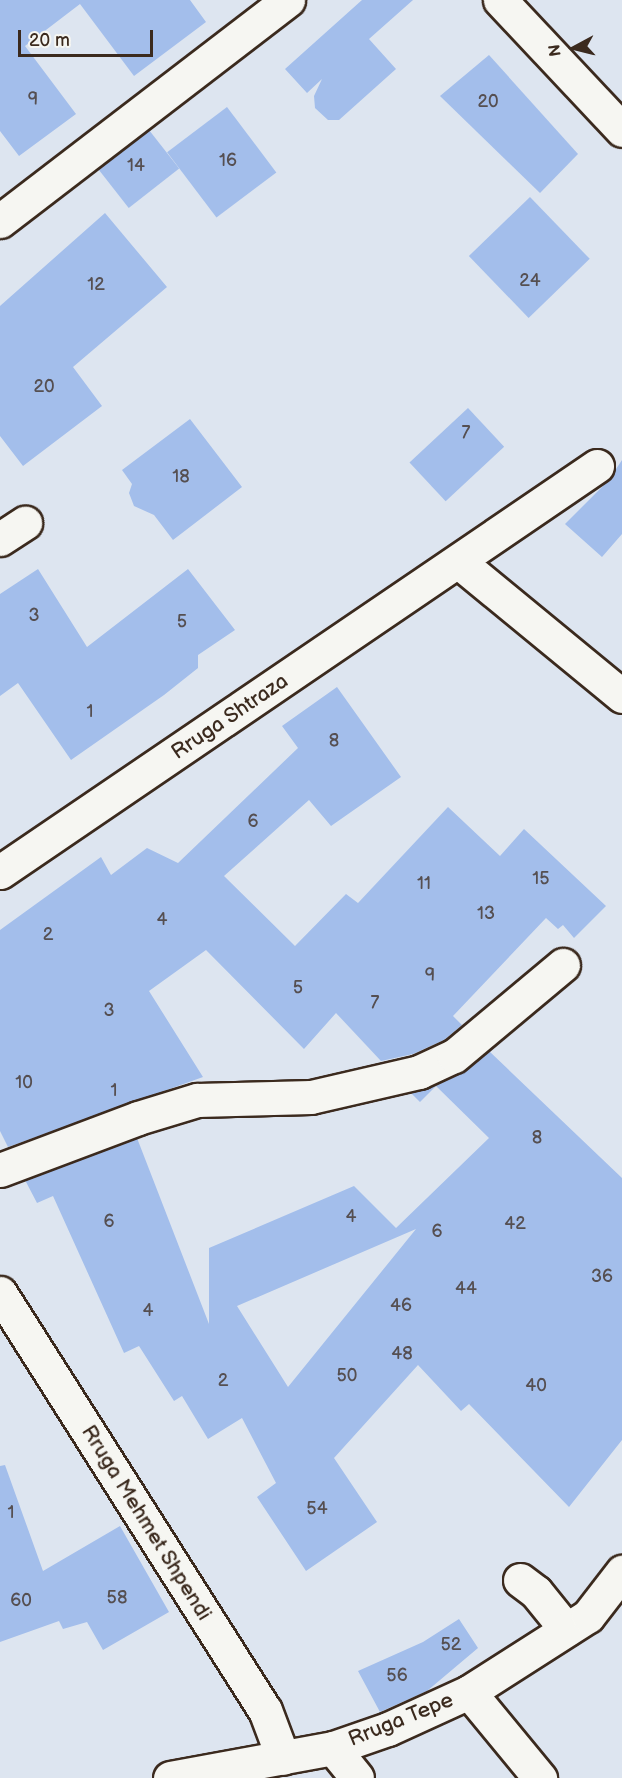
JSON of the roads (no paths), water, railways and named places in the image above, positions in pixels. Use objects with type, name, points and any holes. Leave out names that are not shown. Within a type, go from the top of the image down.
[{"type":"street","points":[[0,220],[288,0]]},
{"type":"street","points":[[501,0],[622,130]]},
{"type":"street","name":"Rruga Shtraza","points":[[0,872],[597,466]]},
{"type":"street","points":[[459,562],[622,696]]},
{"type":"street","points":[[0,1170],[197,1100],[311,1098],[419,1072],[454,1056],[563,965]]},
{"type":"street","name":"Rruga Mehmet Shpendi","points":[[0,1293],[265,1710],[283,1758]]},
{"type":"street","name":"Rruga Tepe","points":[[577,1623],[622,1572]]},
{"type":"street","points":[[520,1580],[577,1623]]},
{"type":"street","name":"Rruga Tepe","points":[[170,1778],[333,1748],[388,1729],[469,1692],[577,1623],[622,1609]]},
{"type":"street","name":"Rruga Tepe","points":[[469,1692],[540,1778]]},
{"type":"street","name":"Rruga Tepe","points":[[333,1748],[357,1778]]}]
